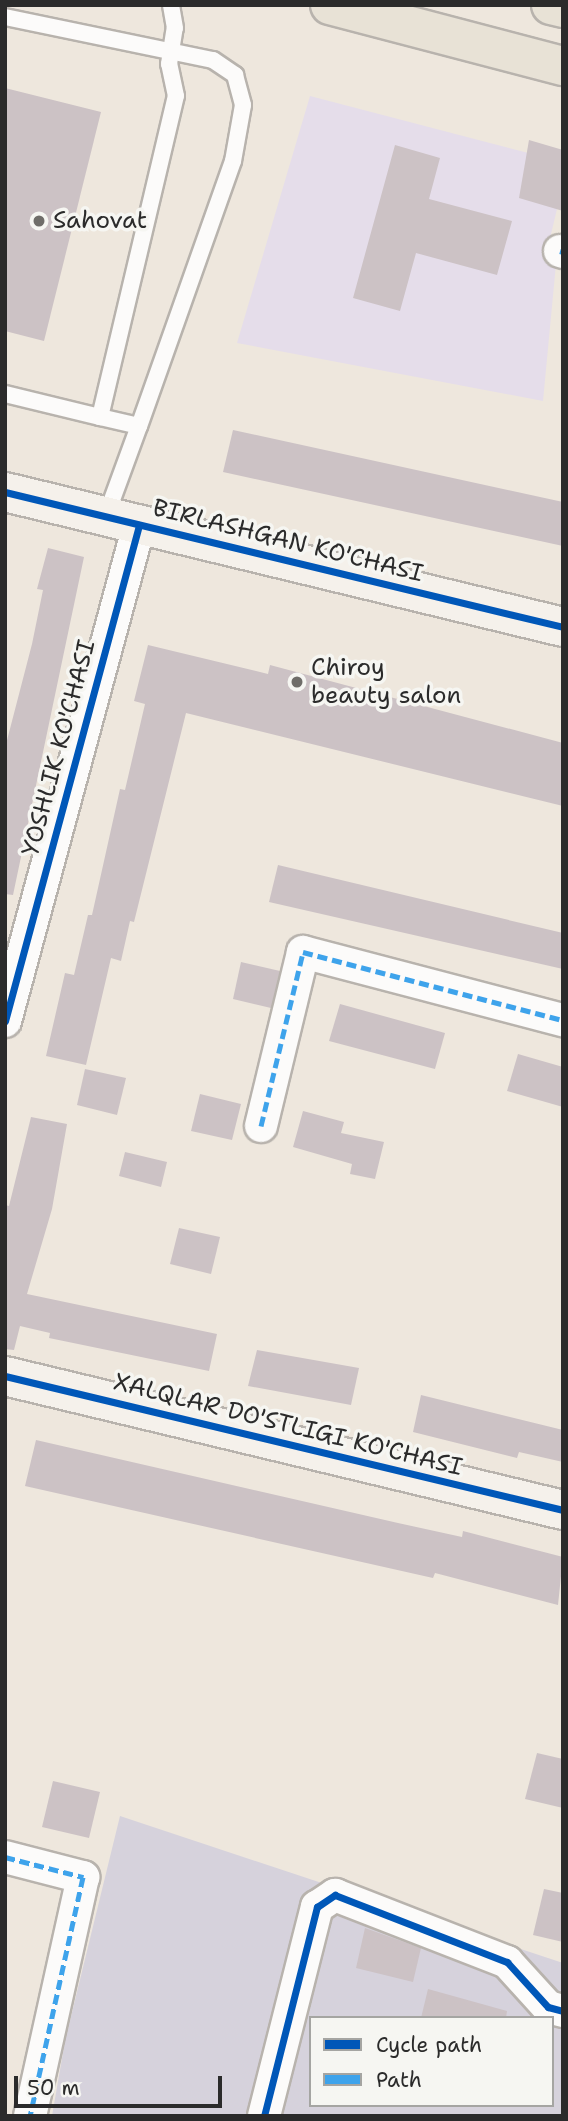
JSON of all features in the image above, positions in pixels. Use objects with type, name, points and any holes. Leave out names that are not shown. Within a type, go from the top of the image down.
[{"type":"main road","points":[[330,5],[563,66]]},
{"type":"main road","points":[[551,5],[563,8]]},
{"type":"street","name":"BIRLASHGAN KO'CHASI","points":[[5,492],[563,627]]},
{"type":"street","name":"YOSHLIK KO'CHASI","points":[[5,1021],[122,520]]},
{"type":"street","points":[[261,1126],[303,952],[563,1020]]},
{"type":"street","name":"XALQLAR DO'STLIGI KO'CHASI","points":[[5,1376],[563,1510]]},
{"type":"street","points":[[5,1857],[83,1877],[30,2116]]},
{"type":"street","points":[[264,2116],[317,1907],[335,1895],[508,1962],[548,2007],[563,2011]]},
{"type":"lane","points":[[100,417],[176,96],[171,51],[175,27],[171,5]]},
{"type":"lane","points":[[5,17],[213,60],[235,75],[243,105],[229,173],[139,426],[122,520]]},
{"type":"lane","points":[[5,394],[139,426]]},
{"type":"shaded area","points":[[310,96],[563,162],[563,184],[545,259],[556,264],[543,401],[237,343]]},
{"type":"shaded area","points":[[120,1816],[563,1963],[563,2116],[52,2116],[65,2041]]},
{"type":"building","name":"Sahovat","points":[[5,88],[101,112],[44,341],[5,331]]},
{"type":"building","points":[[529,140],[563,150],[563,211],[519,198]]},
{"type":"building","points":[[395,145],[440,158],[429,199],[512,221],[497,275],[416,253],[400,311],[353,298]]},
{"type":"building","points":[[233,430],[563,502],[563,546],[223,472]]},
{"type":"building","points":[[48,548],[84,557],[13,895],[5,894],[5,748],[32,644],[43,590],[37,589]]},
{"type":"building","points":[[148,645],[268,674],[270,665],[563,743],[563,806],[186,713],[134,922],[130,921],[121,961],[111,958],[86,1065],[46,1056],[65,973],[74,975],[88,915],[92,915],[120,789],[125,790],[145,704],[134,701]]},
{"type":"building","points":[[278,865],[563,933],[563,969],[269,902]]},
{"type":"building","points":[[241,962],[280,971],[271,1008],[233,999]]},
{"type":"building","points":[[340,1004],[445,1033],[435,1069],[329,1041]]},
{"type":"building","points":[[518,1054],[563,1067],[563,1107],[507,1091]]},
{"type":"building","points":[[85,1069],[126,1078],[117,1115],[77,1105]]},
{"type":"building","points":[[200,1094],[241,1104],[232,1140],[191,1131]]},
{"type":"building","points":[[303,1111],[344,1122],[341,1133],[384,1142],[375,1179],[350,1174],[352,1164],[293,1147]]},
{"type":"building","points":[[31,1117],[67,1124],[52,1209],[27,1294],[217,1334],[209,1371],[49,1338],[50,1333],[20,1326],[14,1350],[5,1349],[5,1205],[9,1206]]},
{"type":"building","points":[[125,1152],[167,1162],[161,1187],[119,1176]]},
{"type":"building","points":[[179,1228],[220,1237],[211,1274],[170,1264]]},
{"type":"building","points":[[257,1350],[359,1368],[351,1405],[248,1386]]},
{"type":"building","points":[[421,1395],[563,1430],[563,1462],[519,1452],[517,1458],[413,1432]]},
{"type":"building","points":[[36,1440],[462,1537],[463,1531],[563,1557],[558,1605],[435,1573],[433,1578],[25,1486]]},
{"type":"building","points":[[537,1753],[563,1759],[563,1808],[525,1799]]},
{"type":"building","points":[[53,1781],[100,1792],[89,1838],[42,1827]]},
{"type":"building","points":[[544,1889],[563,1893],[563,1942],[533,1935]]},
{"type":"building","points":[[365,1928],[421,1948],[413,1982],[356,1968]]},
{"type":"building","points":[[428,1989],[507,2011],[506,2016],[421,2016]]},
{"type":"marked path","points":[[261,1126],[303,952],[563,1020]]},
{"type":"marked path","points":[[5,1857],[83,1877],[30,2116]]},
{"type":"cycle path","points":[[5,492],[563,627]]},
{"type":"cycle path","points":[[5,1021],[139,525]]},
{"type":"cycle path","points":[[5,1376],[563,1510]]},
{"type":"cycle path","points":[[264,2116],[317,1907],[335,1895],[507,1962],[548,2007],[563,2011]]},
{"type":"place","name":"Sahovat","points":[[39,221]]},
{"type":"place","name":"Chiroy beauty salon","points":[[297,682]]}]
